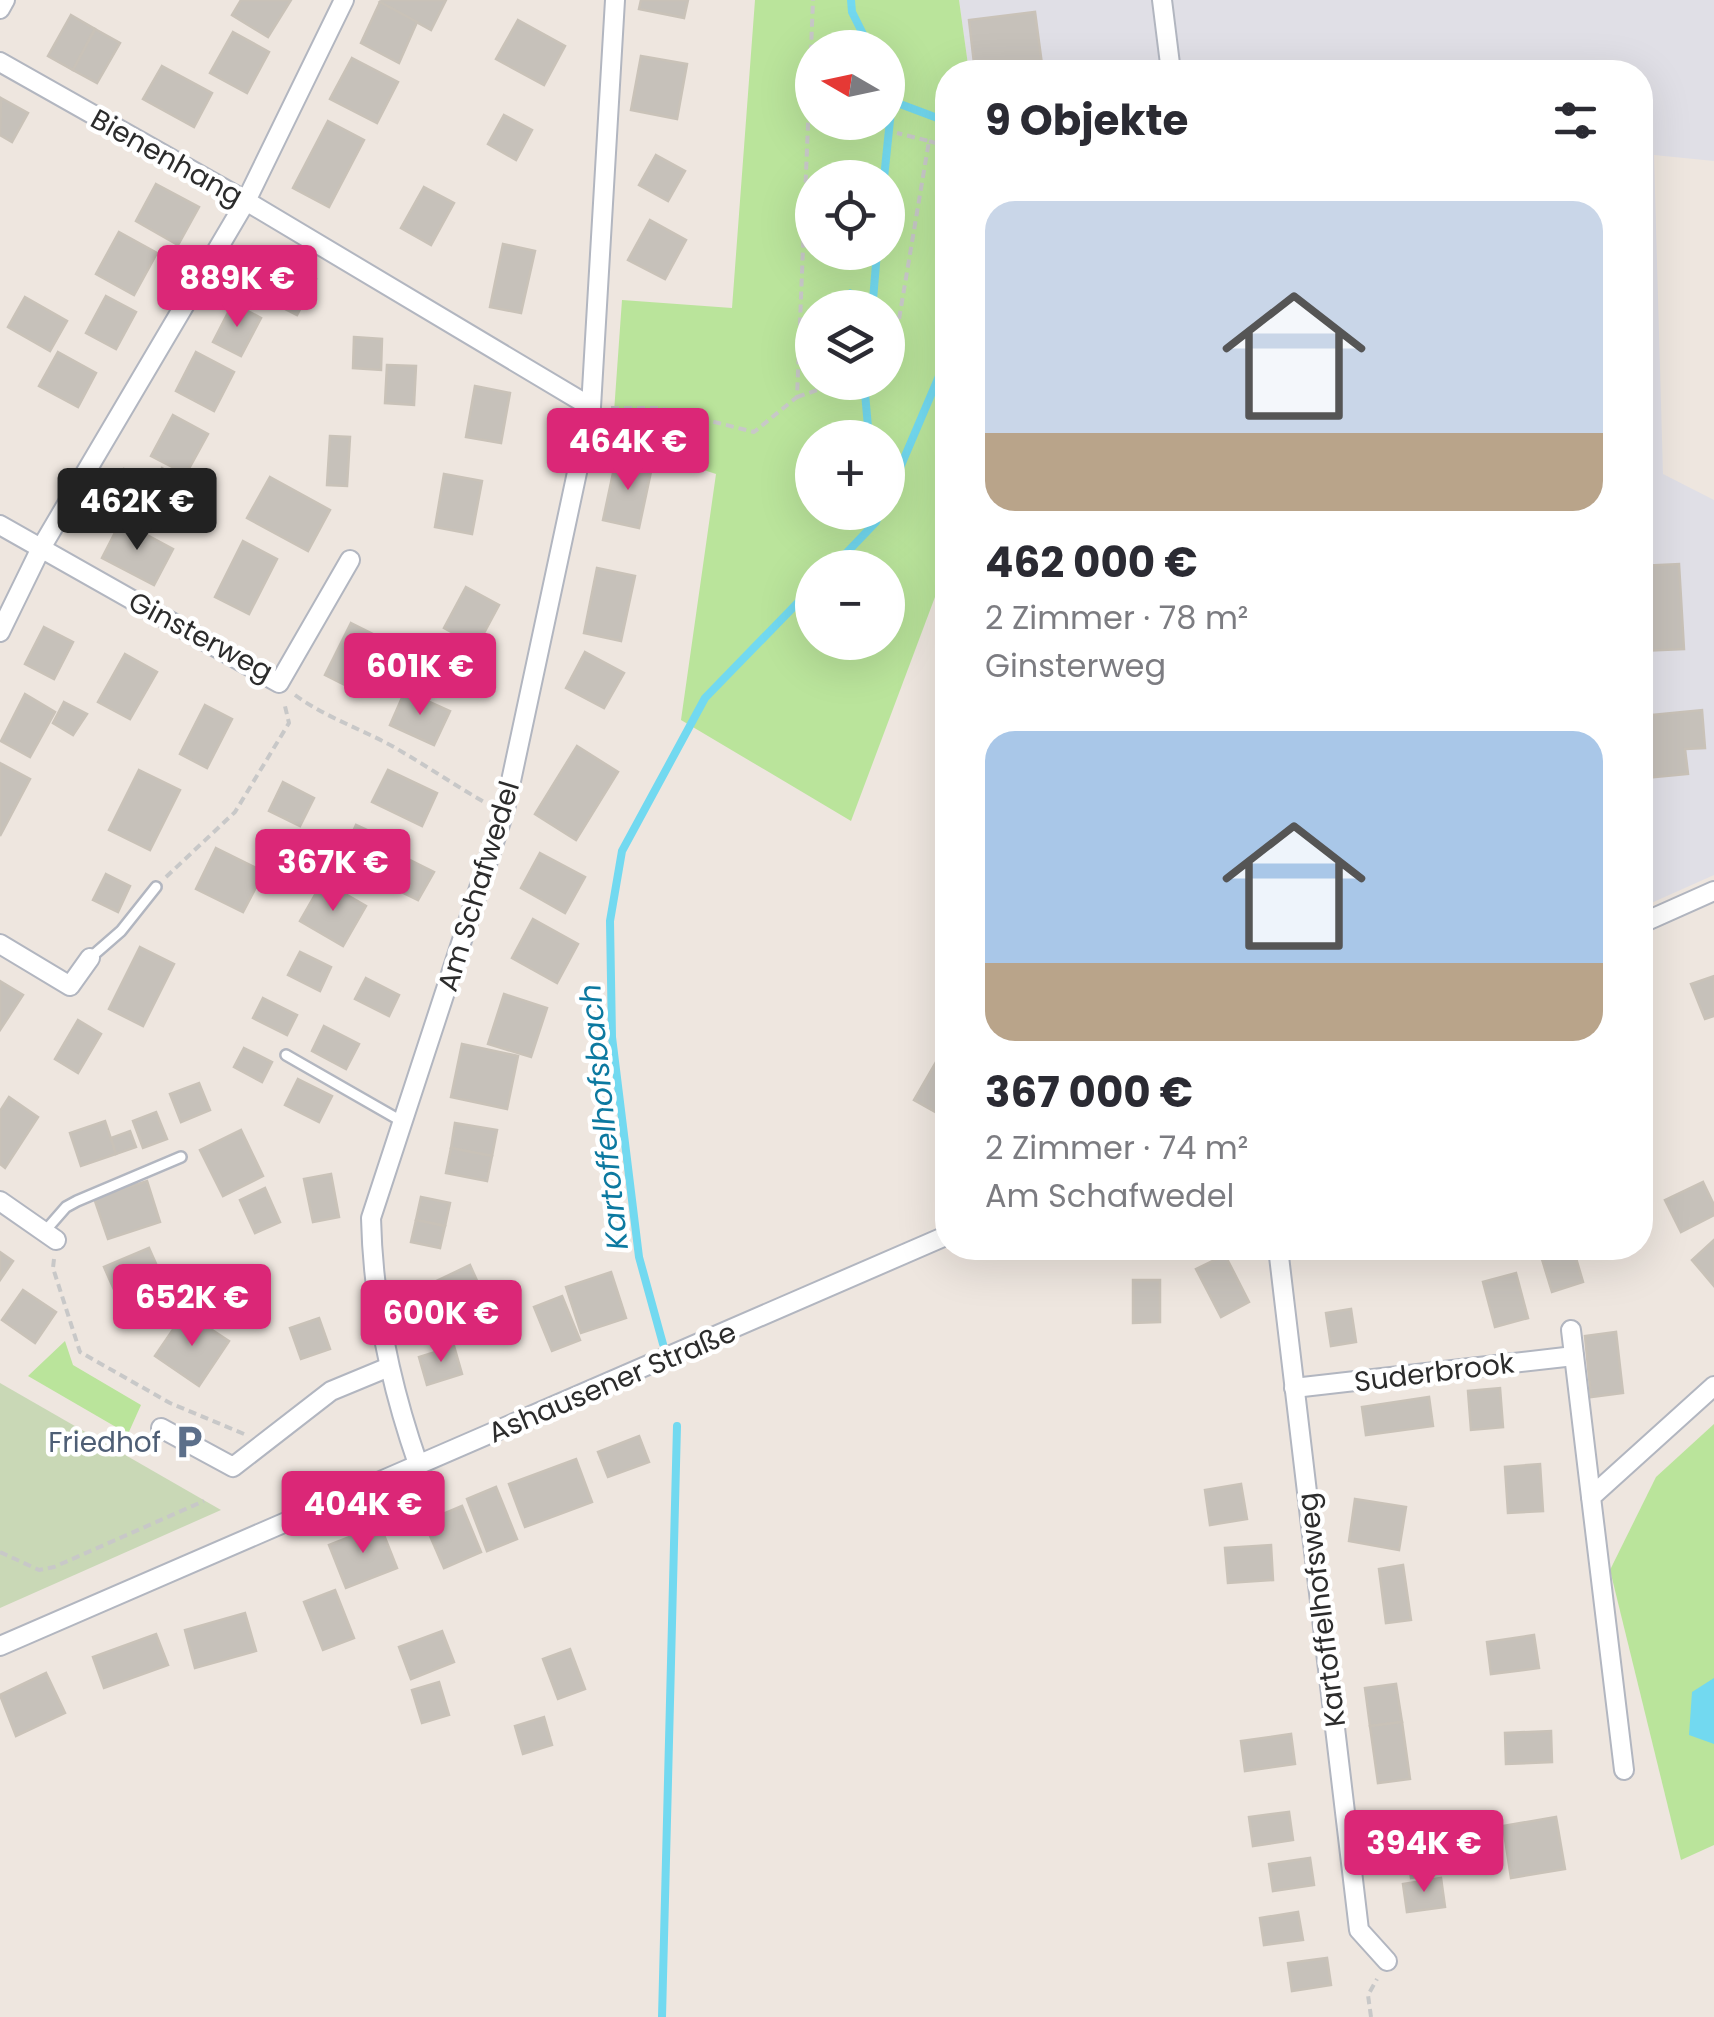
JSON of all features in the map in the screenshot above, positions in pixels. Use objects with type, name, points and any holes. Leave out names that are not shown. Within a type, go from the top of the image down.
[{"type":"street","points":[[0,8],[5,0]]},
{"type":"street","points":[[0,632],[41,548],[246,201],[344,0]]},
{"type":"street","name":"Am Schafwedel","points":[[418,1464],[389,1367],[372,1273],[371,1218],[505,810],[591,407],[615,0]]},
{"type":"street","points":[[1162,0],[1170,60]]},
{"type":"street","name":"Bienenhang","points":[[0,62],[246,201],[591,407]]},
{"type":"street","name":"Ginsterweg","points":[[0,524],[279,683],[350,560]]},
{"type":"street","points":[[1653,918],[1714,891]]},
{"type":"street","points":[[0,944],[70,986],[90,958]]},
{"type":"street","points":[[0,1201],[50,1236]]},
{"type":"street","name":"Ashausener Straße","points":[[0,1646],[935,1242]]},
{"type":"street","name":"Kartoffelhofsweg","points":[[1279,1260],[1359,1930],[1388,1961]]},
{"type":"street","points":[[1571,1330],[1624,1770]]},
{"type":"street","name":"Suderbrook","points":[[1294,1388],[1574,1356]]},
{"type":"street","points":[[161,1428],[232,1467],[331,1391],[389,1367]]},
{"type":"street","points":[[1591,1497],[1714,1386]]},
{"type":"lane","points":[[90,958],[121,931],[156,887]]},
{"type":"lane","points":[[286,1055],[403,1122]]},
{"type":"lane","points":[[50,1236],[66,1208],[77,1201],[181,1157]]},
{"type":"path","points":[[812,30],[813,0]]},
{"type":"path","points":[[905,135],[935,143]]},
{"type":"path","points":[[804,290],[809,140]]},
{"type":"path","points":[[904,290],[929,141]]},
{"type":"path","points":[[591,407],[658,408],[754,432],[795,399]]},
{"type":"path","points":[[279,683],[319,712],[392,746],[436,776],[505,810]]},
{"type":"path","points":[[156,887],[235,812],[244,798],[289,723],[279,683]]},
{"type":"path","points":[[50,1236],[53,1268],[80,1352],[170,1404],[232,1432]]},
{"type":"path","points":[[0,1552],[39,1570],[54,1567],[204,1501]]},
{"type":"path","points":[[1371,2017],[1368,1995],[1388,1961]]},
{"type":"shaded area","points":[[959,0],[1714,0],[1714,161],[1654,155],[1663,474],[1714,500],[1714,875],[1653,902],[1653,60],[967,60]]},
{"type":"green space","points":[[755,0],[959,0],[967,60],[935,60],[935,597],[851,821],[681,720],[716,474],[612,440],[622,300],[732,308]]},
{"type":"green space","points":[[65,1341],[73,1365],[141,1405],[128,1434],[28,1376]]},
{"type":"green space","points":[[0,1383],[221,1510],[0,1608]]},
{"type":"green space","points":[[1714,1424],[1714,1845],[1681,1860],[1610,1570],[1656,1477]]},
{"type":"water","points":[[1714,1678],[1714,1744],[1689,1735],[1692,1692]]},
{"type":"building","points":[[241,0],[291,0],[268,37],[232,15]]},
{"type":"building","points":[[446,0],[431,30],[380,2]]},
{"type":"building","points":[[641,0],[688,0],[684,18],[639,9]]},
{"type":"building","points":[[380,2],[417,22],[399,63],[361,43]]},
{"type":"building","points":[[1035,12],[1041,60],[974,60],[969,20]]},
{"type":"building","points":[[71,15],[95,29],[73,70],[48,56]]},
{"type":"building","points":[[518,20],[565,46],[544,85],[496,59]]},
{"type":"building","points":[[95,29],[120,43],[97,83],[73,70]]},
{"type":"building","points":[[233,32],[269,52],[247,93],[210,73]]},
{"type":"building","points":[[641,56],[687,64],[677,119],[631,110]]},
{"type":"building","points":[[352,58],[398,82],[377,123],[330,99]]},
{"type":"building","points":[[162,66],[212,93],[194,127],[143,99]]},
{"type":"building","points":[[1,98],[28,113],[12,142],[0,135]]},
{"type":"building","points":[[504,115],[532,130],[516,160],[488,144]]},
{"type":"building","points":[[328,121],[364,140],[329,207],[293,188]]},
{"type":"building","points":[[656,155],[685,171],[668,201],[639,185]]},
{"type":"building","points":[[156,184],[199,207],[178,245],[136,221]]},
{"type":"building","points":[[424,187],[454,203],[431,245],[401,228]]},
{"type":"building","points":[[650,220],[686,240],[665,279],[628,260]]},
{"type":"building","points":[[119,232],[157,253],[134,295],[96,274]]},
{"type":"building","points":[[503,244],[535,251],[521,313],[490,307]]},
{"type":"building","points":[[265,252],[316,279],[297,315],[246,289]]},
{"type":"building","points":[[106,296],[136,312],[116,349],[86,333]]},
{"type":"building","points":[[25,297],[67,321],[50,351],[8,327]]},
{"type":"building","points":[[233,303],[261,318],[241,356],[213,342]]},
{"type":"building","points":[[354,337],[382,339],[381,370],[353,368]]},
{"type":"building","points":[[58,352],[96,373],[78,407],[39,386]]},
{"type":"building","points":[[196,352],[234,372],[214,411],[176,391]]},
{"type":"building","points":[[387,365],[416,366],[414,405],[385,403]]},
{"type":"building","points":[[475,386],[510,393],[501,443],[466,437]]},
{"type":"building","points":[[173,415],[208,434],[186,474],[151,456]]},
{"type":"building","points":[[330,436],[350,437],[347,486],[327,485]]},
{"type":"building","points":[[616,459],[652,467],[639,528],[603,520]]},
{"type":"building","points":[[162,468],[182,480],[177,488],[157,476]]},
{"type":"building","points":[[124,469],[159,488],[144,517],[109,498]]},
{"type":"building","points":[[444,474],[482,481],[472,534],[435,527]]},
{"type":"building","points":[[270,477],[330,510],[308,551],[247,518]]},
{"type":"building","points":[[121,521],[173,549],[154,585],[102,558]]},
{"type":"building","points":[[243,541],[277,559],[249,614],[215,597]]},
{"type":"building","points":[[1679,564],[1684,649],[1653,650],[1653,565]]},
{"type":"building","points":[[597,568],[635,576],[621,641],[584,633]]},
{"type":"building","points":[[466,587],[499,605],[477,646],[444,628]]},
{"type":"building","points":[[351,623],[377,636],[351,688],[325,675]]},
{"type":"building","points":[[44,627],[73,642],[54,679],[25,664]]},
{"type":"building","points":[[585,652],[624,673],[604,708],[566,688]]},
{"type":"building","points":[[125,654],[157,672],[130,719],[98,702]]},
{"type":"building","points":[[405,691],[450,711],[434,745],[390,725]]},
{"type":"building","points":[[25,694],[55,712],[30,757],[1,741]]},
{"type":"building","points":[[64,702],[87,714],[73,735],[53,723]]},
{"type":"building","points":[[205,705],[232,719],[207,768],[180,754]]},
{"type":"building","points":[[1702,710],[1705,748],[1685,749],[1688,774],[1653,777],[1653,715]]},
{"type":"building","points":[[577,746],[618,772],[576,840],[535,814]]},
{"type":"building","points":[[0,763],[30,779],[0,836]]},
{"type":"building","points":[[139,770],[180,790],[150,850],[109,830]]},
{"type":"building","points":[[388,770],[437,793],[422,826],[372,802]]},
{"type":"building","points":[[283,782],[314,798],[300,826],[269,811]]},
{"type":"building","points":[[356,825],[402,846],[387,879],[341,858]]},
{"type":"building","points":[[216,848],[264,872],[243,912],[196,889]]},
{"type":"building","points":[[540,853],[585,877],[565,913],[521,888]]},
{"type":"building","points":[[400,855],[434,872],[418,900],[385,884]]},
{"type":"building","points":[[106,874],[130,886],[118,912],[93,900]]},
{"type":"building","points":[[323,881],[366,906],[343,946],[300,921]]},
{"type":"building","points":[[533,919],[578,944],[557,983],[512,958]]},
{"type":"building","points":[[140,947],[174,964],[143,1026],[109,1009]]},
{"type":"building","points":[[300,952],[331,967],[320,991],[288,975]]},
{"type":"building","points":[[1714,976],[1714,1016],[1705,1019],[1691,984]]},
{"type":"building","points":[[366,978],[399,995],[389,1016],[355,999]]},
{"type":"building","points":[[0,981],[23,995],[0,1030]]},
{"type":"building","points":[[504,994],[547,1008],[531,1057],[488,1044]]},
{"type":"building","points":[[263,998],[297,1015],[287,1035],[253,1018]]},
{"type":"building","points":[[78,1020],[101,1034],[78,1073],[55,1059]]},
{"type":"building","points":[[324,1026],[359,1044],[346,1069],[312,1051]]},
{"type":"building","points":[[462,1044],[518,1056],[507,1109],[451,1097]]},
{"type":"building","points":[[244,1048],[272,1062],[262,1082],[234,1067]]},
{"type":"building","points":[[935,1064],[935,1112],[914,1100]]},
{"type":"building","points":[[298,1079],[332,1096],[319,1122],[285,1105]]},
{"type":"building","points":[[199,1083],[210,1110],[181,1122],[170,1094]]},
{"type":"building","points":[[9,1097],[38,1117],[5,1168],[0,1164],[0,1111]]},
{"type":"building","points":[[156,1112],[167,1139],[143,1148],[133,1121]]},
{"type":"building","points":[[105,1121],[116,1154],[81,1166],[70,1133]]},
{"type":"building","points":[[455,1123],[497,1130],[492,1156],[451,1148]]},
{"type":"building","points":[[241,1130],[263,1176],[223,1196],[200,1150]]},
{"type":"building","points":[[130,1131],[136,1147],[116,1154],[111,1138]]},
{"type":"building","points":[[451,1148],[492,1156],[487,1181],[446,1173]]},
{"type":"building","points":[[331,1174],[339,1217],[313,1222],[304,1179]]},
{"type":"building","points":[[147,1181],[160,1222],[108,1239],[94,1198]]},
{"type":"building","points":[[1703,1182],[1714,1205],[1714,1215],[1681,1232],[1665,1200]]},
{"type":"building","points":[[265,1188],[280,1222],[255,1233],[240,1200]]},
{"type":"building","points":[[421,1197],[450,1203],[445,1226],[416,1220]]},
{"type":"building","points":[[416,1220],[445,1226],[440,1248],[411,1242]]},
{"type":"building","points":[[1714,1240],[1714,1286],[1692,1260]]},
{"type":"building","points":[[149,1248],[169,1293],[124,1312],[104,1267]]},
{"type":"building","points":[[0,1252],[13,1261],[0,1280]]},
{"type":"building","points":[[1215,1260],[1228,1260],[1249,1302],[1221,1317],[1196,1269]]},
{"type":"building","points":[[1542,1260],[1577,1260],[1583,1282],[1552,1292]]},
{"type":"building","points":[[470,1265],[482,1292],[421,1320],[409,1294]]},
{"type":"building","points":[[611,1272],[626,1318],[581,1333],[566,1287]]},
{"type":"building","points":[[1516,1273],[1528,1318],[1495,1327],[1483,1282]]},
{"type":"building","points":[[1133,1280],[1160,1280],[1160,1322],[1133,1323]]},
{"type":"building","points":[[23,1290],[56,1312],[35,1343],[2,1320]]},
{"type":"building","points":[[562,1296],[580,1340],[552,1351],[534,1307]]},
{"type":"building","points":[[1351,1309],[1356,1342],[1331,1346],[1326,1313]]},
{"type":"building","points":[[185,1312],[229,1341],[199,1386],[155,1356]]},
{"type":"building","points":[[319,1318],[330,1349],[301,1359],[290,1328]]},
{"type":"building","points":[[1616,1332],[1623,1393],[1591,1397],[1585,1336]]},
{"type":"building","points":[[454,1346],[462,1374],[427,1385],[419,1357]]},
{"type":"building","points":[[1500,1388],[1503,1427],[1471,1430],[1468,1391]]},
{"type":"building","points":[[1429,1397],[1433,1426],[1366,1435],[1362,1407]]},
{"type":"building","points":[[639,1436],[649,1462],[608,1477],[598,1452]]},
{"type":"building","points":[[576,1459],[592,1502],[525,1527],[509,1484]]},
{"type":"building","points":[[1540,1464],[1543,1511],[1508,1513],[1505,1467]]},
{"type":"building","points":[[1241,1484],[1247,1519],[1210,1525],[1205,1490]]},
{"type":"building","points":[[496,1487],[517,1539],[487,1551],[467,1499]]},
{"type":"building","points":[[1355,1499],[1406,1507],[1399,1550],[1349,1541]]},
{"type":"building","points":[[462,1506],[481,1552],[444,1568],[424,1522]]},
{"type":"building","points":[[380,1525],[397,1568],[346,1588],[329,1545]]},
{"type":"building","points":[[1271,1545],[1273,1580],[1228,1583],[1225,1548]]},
{"type":"building","points":[[1403,1565],[1411,1620],[1386,1623],[1379,1569]]},
{"type":"building","points":[[335,1590],[354,1638],[323,1650],[304,1602]]},
{"type":"building","points":[[245,1613],[256,1651],[195,1668],[185,1630]]},
{"type":"building","points":[[442,1631],[454,1662],[411,1679],[399,1647]]},
{"type":"building","points":[[156,1634],[168,1665],[104,1688],[93,1657]]},
{"type":"building","points":[[1534,1635],[1539,1668],[1491,1674],[1487,1642]]},
{"type":"building","points":[[570,1649],[585,1689],[558,1699],[543,1659]]},
{"type":"building","points":[[46,1673],[65,1713],[16,1736],[0,1695]]},
{"type":"building","points":[[439,1682],[449,1715],[422,1723],[412,1690]]},
{"type":"building","points":[[1396,1684],[1402,1722],[1370,1726],[1365,1688]]},
{"type":"building","points":[[544,1717],[552,1745],[523,1754],[515,1726]]},
{"type":"building","points":[[1402,1722],[1410,1779],[1378,1783],[1370,1726]]},
{"type":"building","points":[[1551,1731],[1552,1762],[1506,1764],[1505,1733]]},
{"type":"building","points":[[1291,1734],[1295,1764],[1245,1771],[1241,1741]]},
{"type":"building","points":[[1289,1812],[1293,1840],[1253,1846],[1249,1817]]},
{"type":"building","points":[[1556,1817],[1565,1869],[1511,1878],[1503,1826]]},
{"type":"building","points":[[1442,1844],[1446,1872],[1411,1878],[1407,1849]]},
{"type":"building","points":[[1310,1858],[1314,1885],[1273,1891],[1269,1864]]},
{"type":"building","points":[[1441,1878],[1445,1907],[1407,1912],[1403,1884]]},
{"type":"building","points":[[1298,1912],[1303,1940],[1264,1945],[1260,1918]]},
{"type":"building","points":[[1327,1958],[1331,1985],[1292,1991],[1288,1963]]},
{"type":"waterway","name":"Kartoffelhofsbach","points":[[851,0],[861,30]]},
{"type":"waterway","name":"Kartoffelhofsbach","points":[[905,106],[935,117]]},
{"type":"waterway","points":[[886,160],[888,140]]},
{"type":"waterway","points":[[874,290],[876,270]]},
{"type":"waterway","name":"Kartoffelhofsbach","points":[[905,456],[935,386]]},
{"type":"waterway","points":[[866,400],[867,420]]},
{"type":"waterway","name":"Kartoffelhofsbach","points":[[849,550],[868,530]]},
{"type":"waterway","name":"Kartoffelhofsbach","points":[[663,1344],[639,1257],[612,1037],[610,921],[622,851],[705,698],[795,605]]},
{"type":"waterway","name":"Kartoffelhofsbach","points":[[662,2017],[677,1426]]},
{"type":"place","name":"Friedhof","points":[[189,1442]]}]
